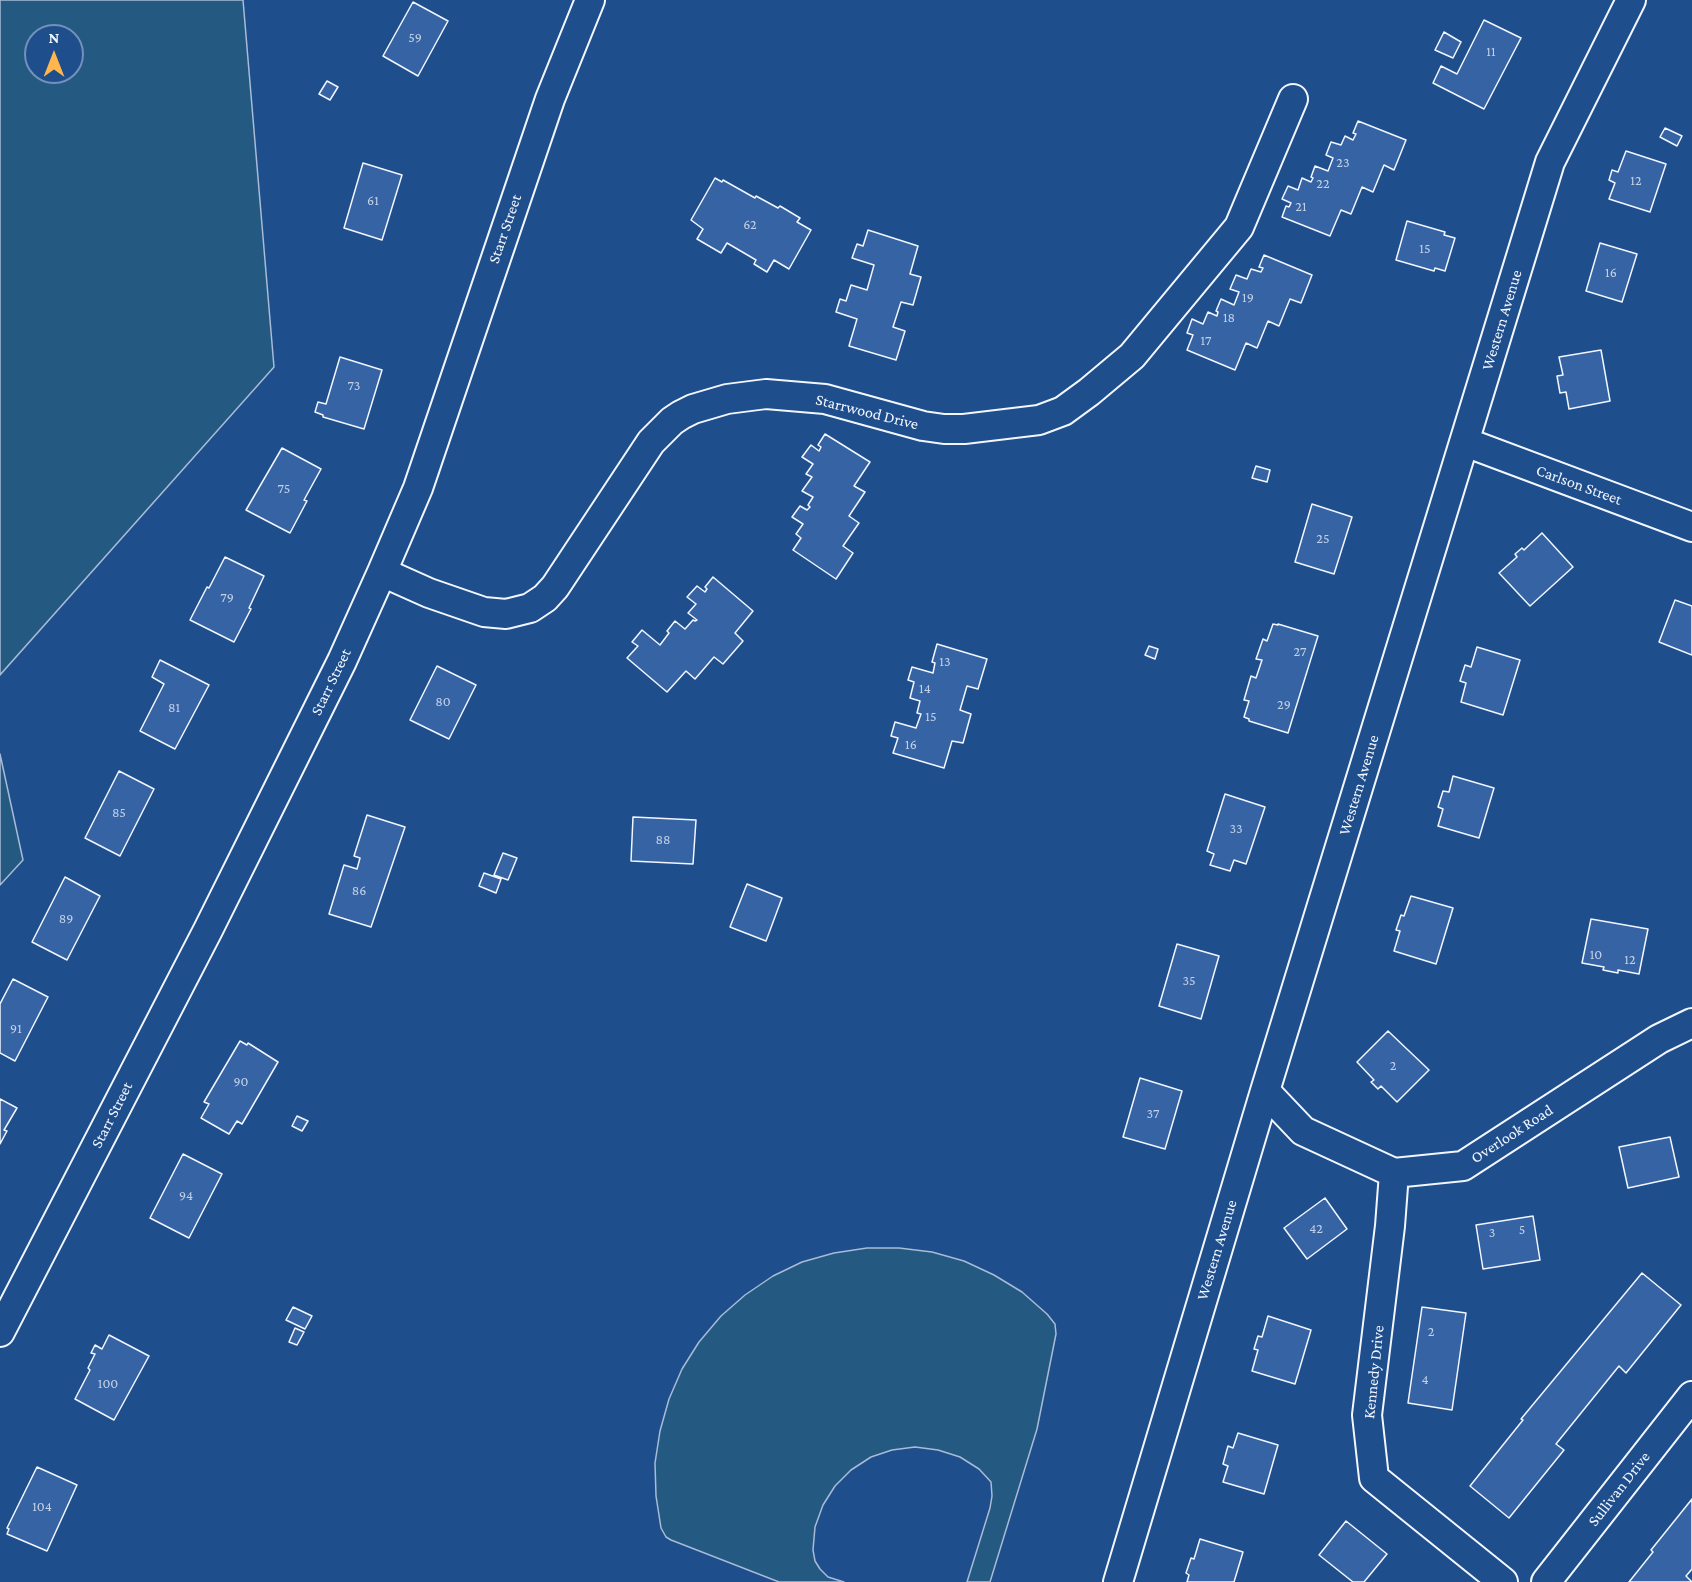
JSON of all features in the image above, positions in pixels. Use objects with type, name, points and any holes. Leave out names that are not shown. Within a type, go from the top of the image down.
[{"type":"street","name":"Starr Street","points":[[0,1332],[208,930],[342,661],[382,572],[418,488],[543,120],[590,0]]},
{"type":"street","name":"Western Avenue","points":[[1118,1582],[1265,1091],[1550,162],[1631,0]]},
{"type":"street","name":"Starrwood Drive","points":[[382,572],[429,593],[484,612],[507,614],[530,608],[545,598],[555,587],[651,442],[681,415],[727,399],[766,394],[825,399],[923,426],[944,429],[964,429],[1039,420],[1063,411],[1132,356],[1239,227],[1293,99]]},
{"type":"street","name":"Carlson Street","points":[[1465,442],[1692,527]]},
{"type":"street","name":"Overlook Road","points":[[1394,1173],[1463,1166],[1659,1039],[1692,1023]]},
{"type":"street","points":[[1265,1091],[1303,1131],[1394,1173]]},
{"type":"street","name":"Kennedy Drive","points":[[1394,1173],[1390,1226],[1367,1415],[1374,1478],[1503,1582]]},
{"type":"street","name":"Sullivan Drive","points":[[1546,1582],[1692,1396]]},
{"type":"shaded area","points":[[0,0],[243,0],[274,367],[0,675]]},
{"type":"shaded area","points":[[0,754],[23,860],[0,885]]},
{"type":"shaded area","points":[[867,1248],[899,1248],[932,1252],[964,1261],[1022,1292],[1055,1324],[1056,1334],[1037,1429],[990,1582],[967,1582],[990,1508],[991,1482],[979,1469],[960,1457],[938,1450],[915,1447],[892,1450],[871,1457],[851,1470],[835,1486],[823,1505],[815,1527],[813,1550],[815,1561],[820,1569],[828,1577],[844,1582],[779,1582],[671,1540],[666,1537],[661,1528],[656,1496],[655,1463],[660,1431],[669,1399],[682,1369],[699,1342],[721,1316],[745,1295],[773,1276],[802,1262],[834,1253]]},
{"type":"building","points":[[413,2],[448,21],[418,76],[383,56]]},
{"type":"building","points":[[1484,20],[1521,38],[1484,109],[1433,83],[1441,66],[1457,74]]},
{"type":"building","points":[[1444,32],[1461,42],[1453,58],[1435,50]]},
{"type":"building","points":[[327,81],[338,87],[330,100],[319,94]]},
{"type":"building","points":[[1358,121],[1406,140],[1394,170],[1384,165],[1373,192],[1362,187],[1351,214],[1341,210],[1330,236],[1282,217],[1286,206],[1289,207],[1291,203],[1282,199],[1288,186],[1298,190],[1302,178],[1311,182],[1315,166],[1328,171],[1333,158],[1326,155],[1331,142],[1341,145],[1345,136],[1353,140]]},
{"type":"building","points":[[1665,128],[1682,136],[1677,146],[1660,137]]},
{"type":"building","points":[[1626,151],[1666,164],[1650,212],[1609,199],[1615,183],[1609,180],[1612,170],[1618,172]]},
{"type":"building","points":[[363,163],[402,175],[382,240],[344,228]]},
{"type":"building","points":[[715,178],[778,208],[780,206],[800,218],[797,222],[811,230],[789,269],[774,260],[767,272],[754,264],[756,260],[727,243],[721,253],[697,239],[703,229],[691,220]]},
{"type":"building","points":[[1407,221],[1445,232],[1444,235],[1455,238],[1445,271],[1435,268],[1434,271],[1396,260]]},
{"type":"building","points":[[868,230],[918,246],[910,274],[921,277],[913,305],[901,302],[893,327],[905,331],[896,360],[849,346],[857,319],[836,312],[840,299],[846,301],[851,285],[867,290],[874,265],[852,258],[857,244],[863,246]]},
{"type":"building","points":[[1600,243],[1637,254],[1622,302],[1586,291]]},
{"type":"building","points":[[1264,255],[1312,275],[1301,303],[1290,299],[1279,326],[1268,321],[1257,348],[1246,343],[1235,370],[1187,350],[1193,335],[1187,333],[1192,319],[1203,324],[1208,312],[1217,316],[1216,311],[1221,299],[1234,305],[1239,292],[1230,289],[1236,275],[1247,279],[1251,269],[1261,272],[1263,268],[1259,267]]},
{"type":"building","points":[[1601,350],[1610,401],[1569,409],[1566,392],[1560,393],[1557,376],[1563,375],[1559,357]]},
{"type":"building","points":[[340,357],[382,370],[364,429],[323,417],[315,412],[318,402],[326,404]]},
{"type":"building","points":[[825,434],[870,462],[854,486],[865,492],[849,516],[859,523],[843,546],[853,553],[836,579],[793,550],[801,538],[796,534],[803,524],[792,517],[800,506],[807,510],[813,497],[802,491],[812,477],[806,474],[813,464],[802,457],[811,445],[819,451],[821,447],[818,445]]},
{"type":"building","points":[[282,448],[321,469],[290,533],[246,510]]},
{"type":"building","points":[[1256,466],[1270,470],[1267,482],[1252,478]]},
{"type":"building","points":[[1312,504],[1352,517],[1334,574],[1295,562]]},
{"type":"building","points":[[1542,533],[1573,567],[1530,606],[1499,573],[1517,557],[1515,554],[1522,548],[1524,550]]},
{"type":"building","points":[[225,557],[264,576],[249,608],[251,609],[234,642],[190,620]]},
{"type":"building","points":[[713,577],[753,611],[735,633],[743,641],[723,664],[714,657],[695,679],[686,671],[667,692],[627,658],[638,646],[632,642],[642,630],[660,645],[675,621],[685,629],[693,620],[697,620],[688,613],[696,604],[687,597],[697,586],[705,592],[707,589],[705,587]]},
{"type":"building","points":[[1675,600],[1692,606],[1692,655],[1659,642]]},
{"type":"building","points":[[1273,624],[1318,636],[1288,733],[1249,721],[1244,717],[1249,701],[1244,700],[1251,676],[1256,678],[1262,660],[1256,659],[1263,639],[1267,641]]},
{"type":"building","points":[[937,644],[987,659],[978,689],[967,686],[960,710],[971,714],[963,743],[952,741],[944,768],[893,753],[898,738],[891,736],[895,722],[916,728],[921,714],[917,713],[920,701],[910,698],[914,682],[908,680],[912,667],[933,673],[935,663],[932,662]]},
{"type":"building","points":[[1149,646],[1158,649],[1155,659],[1145,655]]},
{"type":"building","points":[[1477,647],[1520,660],[1503,715],[1461,702],[1466,683],[1460,681],[1465,665],[1471,667]]},
{"type":"building","points":[[160,660],[209,685],[175,749],[140,731],[164,684],[152,677]]},
{"type":"building","points":[[437,666],[476,685],[449,739],[410,720]]},
{"type":"building","points":[[119,771],[154,789],[120,856],[85,838]]},
{"type":"building","points":[[1453,776],[1494,788],[1479,838],[1438,826],[1443,809],[1438,807],[1443,791],[1449,792]]},
{"type":"building","points":[[1225,794],[1265,807],[1246,864],[1234,860],[1230,871],[1210,865],[1214,854],[1207,851]]},
{"type":"building","points":[[367,815],[405,827],[371,927],[329,914],[344,865],[357,869],[360,858],[354,856]]},
{"type":"building","points":[[633,817],[696,820],[693,864],[631,861]]},
{"type":"building","points":[[503,853],[517,858],[508,880],[494,875]]},
{"type":"building","points":[[484,873],[501,879],[496,893],[479,886]]},
{"type":"building","points":[[65,877],[100,896],[67,960],[32,942]]},
{"type":"building","points":[[747,884],[782,898],[766,941],[730,927]]},
{"type":"building","points":[[1411,896],[1453,908],[1436,964],[1394,951],[1400,931],[1396,930]]},
{"type":"building","points":[[1591,919],[1648,929],[1639,974],[1618,970],[1618,973],[1603,970],[1604,967],[1582,963]]},
{"type":"building","points":[[1177,944],[1219,956],[1201,1019],[1159,1006]]},
{"type":"building","points":[[13,979],[48,997],[15,1061],[0,1053],[0,1004]]},
{"type":"building","points":[[1388,1031],[1429,1070],[1397,1102],[1381,1086],[1378,1089],[1371,1082],[1374,1080],[1357,1062]]},
{"type":"building","points":[[240,1041],[247,1045],[248,1043],[278,1062],[242,1124],[237,1121],[229,1134],[201,1118],[209,1104],[204,1102]]},
{"type":"building","points":[[1140,1078],[1182,1091],[1165,1149],[1123,1137]]},
{"type":"building","points":[[0,1099],[17,1108],[4,1130],[7,1131],[0,1144]]},
{"type":"building","points":[[297,1116],[308,1121],[302,1131],[292,1126]]},
{"type":"building","points":[[1670,1137],[1679,1177],[1628,1188],[1619,1147]]},
{"type":"building","points":[[183,1154],[222,1174],[189,1238],[150,1218]]},
{"type":"building","points":[[1325,1198],[1347,1229],[1307,1259],[1284,1228]]},
{"type":"building","points":[[1533,1216],[1540,1260],[1483,1269],[1476,1225]]},
{"type":"building","points":[[1642,1273],[1681,1305],[1626,1373],[1619,1366],[1556,1444],[1564,1450],[1509,1518],[1470,1486],[1523,1420],[1521,1419]]},
{"type":"building","points":[[293,1307],[312,1316],[305,1329],[286,1320]]},
{"type":"building","points":[[1422,1307],[1466,1313],[1452,1410],[1408,1403]]},
{"type":"building","points":[[1268,1316],[1311,1330],[1295,1384],[1252,1371],[1258,1350],[1254,1349],[1258,1336],[1262,1337]]},
{"type":"building","points":[[295,1328],[304,1332],[297,1345],[289,1342]]},
{"type":"building","points":[[109,1335],[149,1356],[114,1420],[75,1399],[90,1370],[88,1368],[95,1354],[91,1353],[95,1345],[102,1349]]},
{"type":"building","points":[[1238,1433],[1278,1445],[1264,1494],[1223,1482],[1228,1466],[1223,1464],[1228,1446],[1233,1448]]},
{"type":"building","points":[[37,1467],[77,1485],[47,1551],[7,1534],[9,1529],[7,1528]]},
{"type":"building","points":[[1692,1499],[1692,1569],[1686,1576],[1692,1582],[1629,1582],[1653,1552],[1651,1550]]},
{"type":"building","points":[[1346,1521],[1387,1554],[1364,1582],[1353,1582],[1319,1555]]},
{"type":"building","points":[[1200,1539],[1243,1552],[1234,1582],[1187,1582],[1189,1575],[1186,1573],[1191,1558],[1194,1559]]}]
